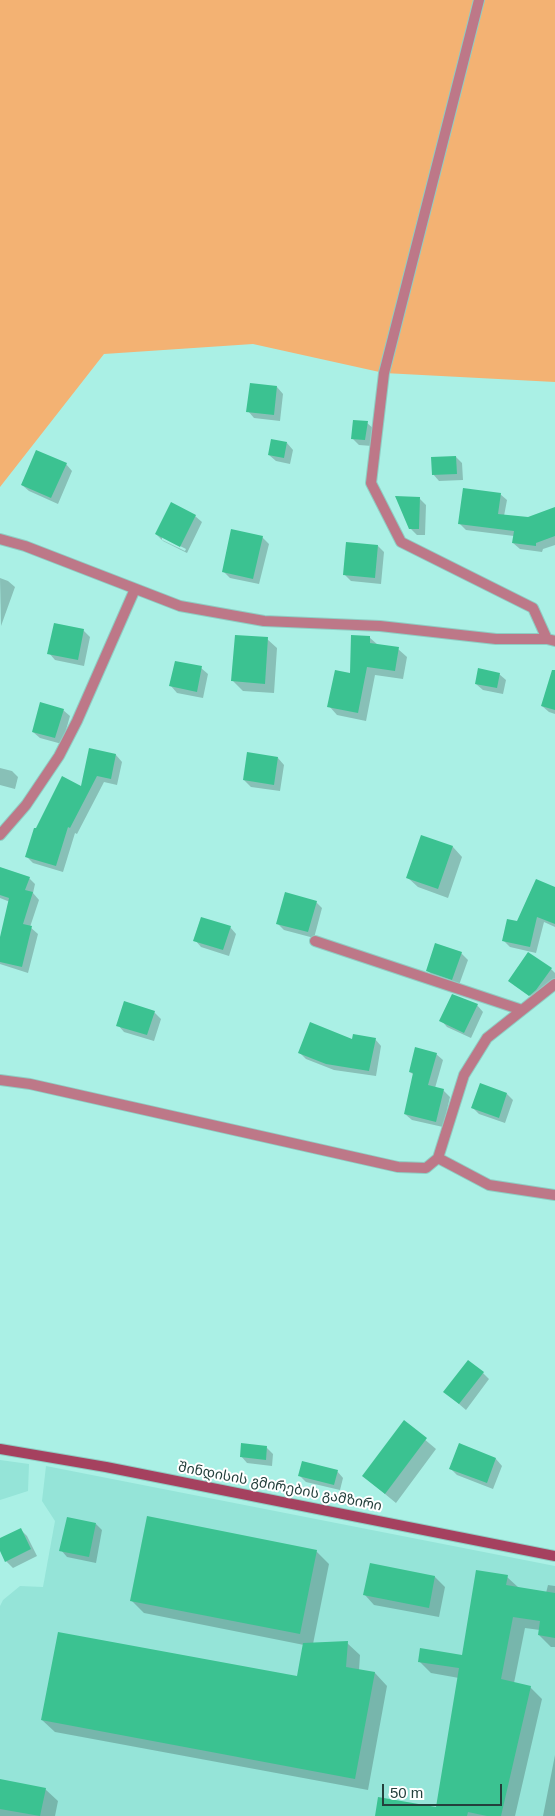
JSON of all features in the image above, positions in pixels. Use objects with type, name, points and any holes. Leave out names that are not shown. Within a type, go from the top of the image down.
[{"type":"main road","name":"შინდისის გმირების გამზირი","points":[[0,1449],[144,1474],[555,1556]]},
{"type":"street","points":[[478,0],[384,373],[371,484],[401,542],[532,608],[551,640]]},
{"type":"street","points":[[0,539],[25,546],[180,606],[264,621],[380,626],[496,639],[551,640]]},
{"type":"street","points":[[0,835],[26,805],[59,756],[77,721],[135,589]]},
{"type":"street","points":[[315,941],[522,1010]]},
{"type":"street","points":[[0,1080],[40,1086],[398,1167],[426,1168],[438,1158],[464,1075],[487,1038],[555,984]]},
{"type":"street","points":[[438,1158],[490,1185],[555,1195]]},
{"type":"shaded area","points":[[0,0],[555,0],[555,382],[384,373],[253,344],[104,354],[0,487]]},
{"type":"shaded area","points":[[0,1460],[29,1464],[28,1491],[0,1500]]},
{"type":"shaded area","points":[[46,1466],[555,1566],[555,1816],[0,1816],[0,1606],[3,1600],[20,1586],[43,1587],[55,1521],[42,1501]]},
{"type":"building","points":[[250,383],[277,386],[274,415],[246,412]]},
{"type":"building","points":[[353,420],[368,421],[365,440],[351,439]]},
{"type":"building","points":[[271,439],[287,442],[284,458],[268,455]]},
{"type":"building","points":[[36,450],[67,463],[51,498],[21,485]]},
{"type":"building","points":[[456,456],[457,474],[432,475],[431,457]]},
{"type":"building","points":[[463,488],[501,493],[498,514],[528,517],[555,507],[555,536],[536,543],[536,546],[512,543],[514,531],[458,524]]},
{"type":"building","points":[[395,496],[420,497],[419,529],[409,529]]},
{"type":"building","points":[[171,502],[196,515],[180,547],[155,534]]},
{"type":"building","points":[[231,529],[263,536],[253,579],[222,572]]},
{"type":"building","points":[[346,542],[378,545],[375,578],[343,575]]},
{"type":"building","points":[[54,623],[84,629],[78,660],[47,654]]},
{"type":"building","points":[[235,635],[268,637],[265,684],[231,681]]},
{"type":"building","points":[[351,635],[370,636],[370,643],[399,647],[395,671],[367,667],[358,713],[327,707],[335,670],[350,673]]},
{"type":"building","points":[[175,661],[202,666],[197,692],[169,686]]},
{"type":"building","points":[[478,668],[500,673],[497,688],[475,684]]},
{"type":"building","points":[[552,670],[555,670],[555,710],[541,706]]},
{"type":"building","points":[[40,702],[64,709],[55,738],[32,732]]},
{"type":"building","points":[[89,748],[116,754],[111,779],[97,776],[70,828],[68,827],[56,866],[25,857],[34,828],[36,828],[62,776],[81,786]]},
{"type":"building","points":[[247,752],[278,757],[274,785],[243,780]]},
{"type":"building","points":[[421,835],[453,846],[438,889],[406,878]]},
{"type":"building","points":[[0,867],[30,877],[25,890],[33,892],[23,924],[32,926],[22,967],[0,962],[0,937],[9,898],[0,895]]},
{"type":"building","points":[[536,879],[555,887],[555,924],[537,917],[530,947],[502,941],[507,919],[517,921]]},
{"type":"building","points":[[285,892],[317,901],[308,932],[276,924]]},
{"type":"building","points":[[201,917],[231,926],[223,950],[193,941]]},
{"type":"building","points":[[435,943],[462,952],[452,980],[426,971]]},
{"type":"building","points":[[528,952],[552,968],[536,990],[529,996],[508,981]]},
{"type":"building","points":[[452,994],[478,1004],[464,1033],[439,1021]]},
{"type":"building","points":[[124,1001],[155,1011],[147,1035],[116,1026]]},
{"type":"building","points":[[310,1022],[352,1039],[353,1034],[376,1038],[369,1071],[326,1064],[298,1053]]},
{"type":"building","points":[[415,1047],[437,1053],[428,1085],[444,1089],[436,1122],[404,1114],[413,1073],[409,1072]]},
{"type":"building","points":[[480,1083],[507,1093],[499,1118],[471,1108]]},
{"type":"building","points":[[468,1360],[484,1372],[459,1404],[443,1392]]},
{"type":"building","points":[[404,1420],[427,1438],[385,1494],[362,1476]]},
{"type":"building","points":[[241,1443],[267,1446],[266,1460],[240,1457]]},
{"type":"building","points":[[459,1443],[496,1458],[487,1483],[449,1469]]},
{"type":"building","points":[[302,1461],[338,1470],[334,1485],[298,1476]]},
{"type":"building","points":[[147,1516],[317,1550],[300,1634],[130,1601]]},
{"type":"building","points":[[67,1517],[96,1523],[89,1557],[59,1551]]},
{"type":"building","points":[[21,1528],[31,1549],[5,1562],[0,1551],[0,1538]]},
{"type":"building","points":[[370,1563],[435,1576],[429,1608],[363,1595]]},
{"type":"building","points":[[476,1570],[508,1575],[506,1585],[555,1593],[555,1638],[538,1635],[540,1621],[513,1617],[501,1679],[531,1686],[501,1816],[487,1816],[468,1812],[467,1816],[375,1816],[378,1797],[436,1807],[459,1668],[418,1662],[420,1648],[462,1655]]},
{"type":"building","points":[[58,1632],[297,1676],[303,1643],[348,1641],[346,1667],[375,1672],[355,1779],[41,1720]]},
{"type":"building","points":[[0,1779],[46,1788],[40,1816],[0,1809]]}]
